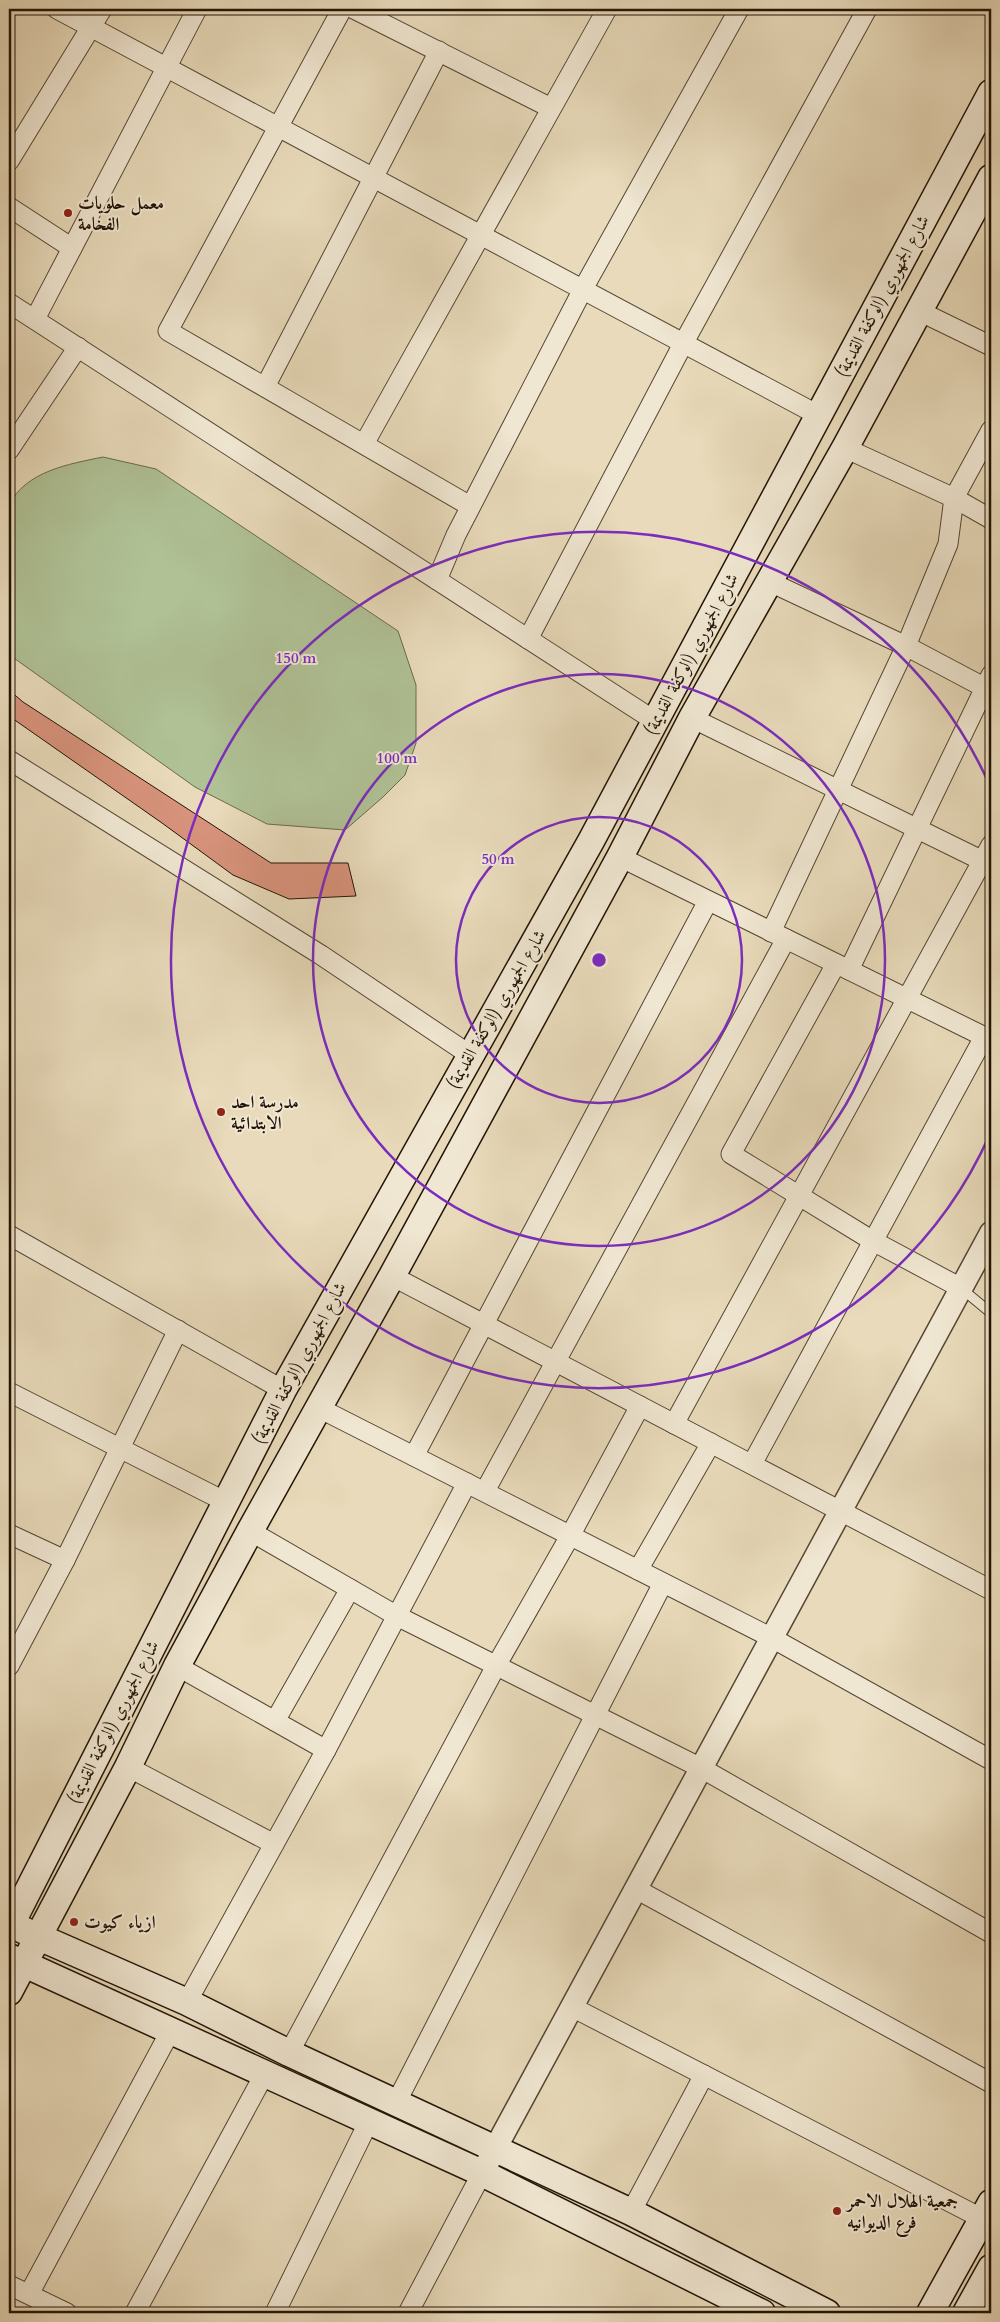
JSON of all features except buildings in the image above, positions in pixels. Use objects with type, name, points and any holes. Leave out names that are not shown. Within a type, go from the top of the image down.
[{"type":"main road","name":"شارع الجمهوري (الوكفة القديمة)","points":[[9,1925],[283,1390],[591,841],[991,93]]},
{"type":"main road","name":"شارع الجمهوري (الوكفة القديمة)","points":[[9,1992],[16,1960],[38,1937],[128,1767],[177,1666],[317,1407],[392,1276],[620,857],[692,718],[845,448],[991,178]]},
{"type":"main road","points":[[453,1084],[486,1103]]},
{"type":"main road","points":[[314,1334],[348,1352]]},
{"type":"main road","points":[[9,1925],[187,2002],[289,2053],[397,2101],[631,2212],[827,2313]]},
{"type":"main road","points":[[16,1960],[482,2173],[762,2313]]},
{"type":"main road","points":[[930,2313],[987,2211]]},
{"type":"main road","points":[[966,2313],[991,2268]]},
{"type":"street","points":[[57,9],[374,176],[818,415]]},
{"type":"street","points":[[9,161],[102,9]]},
{"type":"street","points":[[35,319],[197,9]]},
{"type":"street","points":[[342,9],[168,331],[470,506]]},
{"type":"street","points":[[354,9],[552,108]]},
{"type":"street","points":[[364,444],[607,9]]},
{"type":"street","points":[[436,580],[470,506],[583,289],[738,9]]},
{"type":"street","points":[[528,639],[684,344],[867,9]]},
{"type":"street","points":[[265,387],[439,51]]},
{"type":"street","points":[[9,207],[72,248]]},
{"type":"street","points":[[9,303],[655,721]]},
{"type":"street","points":[[919,311],[991,346]]},
{"type":"street","points":[[9,450],[78,347]]},
{"type":"street","points":[[485,1491],[556,1362],[778,935],[839,789],[906,646],[948,544],[954,498],[991,430]]},
{"type":"street","points":[[845,448],[954,498],[991,519]]},
{"type":"street","points":[[770,582],[989,684],[917,828],[842,967],[731,1154],[872,1241],[961,1288]]},
{"type":"street","points":[[674,1424],[989,857],[917,828],[692,718]]},
{"type":"street","points":[[9,760],[321,955],[470,1055]]},
{"type":"street","points":[[620,857],[989,1039],[872,1241],[752,1464]]},
{"type":"street","points":[[414,1456],[708,901]]},
{"type":"street","points":[[408,2313],[495,2148],[991,1233]]},
{"type":"street","points":[[9,1235],[283,1390]]},
{"type":"street","points":[[392,1276],[991,1590]]},
{"type":"street","points":[[9,1666],[65,1560],[178,1330]]},
{"type":"street","points":[[9,1392],[121,1447],[226,1502]]},
{"type":"street","points":[[289,2053],[496,1666],[570,1536],[640,1406]]},
{"type":"street","points":[[317,1407],[772,1638],[991,1760]]},
{"type":"street","points":[[638,1570],[711,1443]]},
{"type":"street","points":[[187,2002],[326,1750],[467,1483]]},
{"type":"street","points":[[250,1531],[397,1616],[701,1768],[991,1933]]},
{"type":"street","points":[[9,1534],[65,1560]]},
{"type":"street","points":[[397,2101],[663,1583]]},
{"type":"street","points":[[275,1721],[350,1589]]},
{"type":"street","points":[[177,1666],[326,1750]]},
{"type":"street","points":[[128,1767],[274,1844]]},
{"type":"street","points":[[636,1889],[991,2083]]},
{"type":"street","points":[[572,2007],[704,2075],[987,2211]]},
{"type":"street","points":[[29,2294],[172,2030]]},
{"type":"street","points":[[135,2313],[265,2073]]},
{"type":"street","points":[[631,2212],[704,2075]]},
{"type":"street","points":[[275,2313],[369,2120]]},
{"type":"street","points":[[9,2285],[68,2313]]},
{"type":"lane","points":[[961,1288],[991,1313]]},
{"type":"green space","points":[[103,457],[156,469],[398,631],[416,685],[416,743],[405,775],[345,830],[267,824],[195,787],[11,656],[9,651],[9,505],[26,484],[37,477],[63,466]]},
{"type":"place","name":"معمل حلويات الفخامة","points":[[68,213]]},
{"type":"place","name":"مدرسة احد الابتدائية","points":[[221,1112]]},
{"type":"place","name":"ازياء كيوت","points":[[74,1922]]},
{"type":"place","name":"جمعية الهلال الاحمر فرع الديوانيه","points":[[837,2211]]}]
